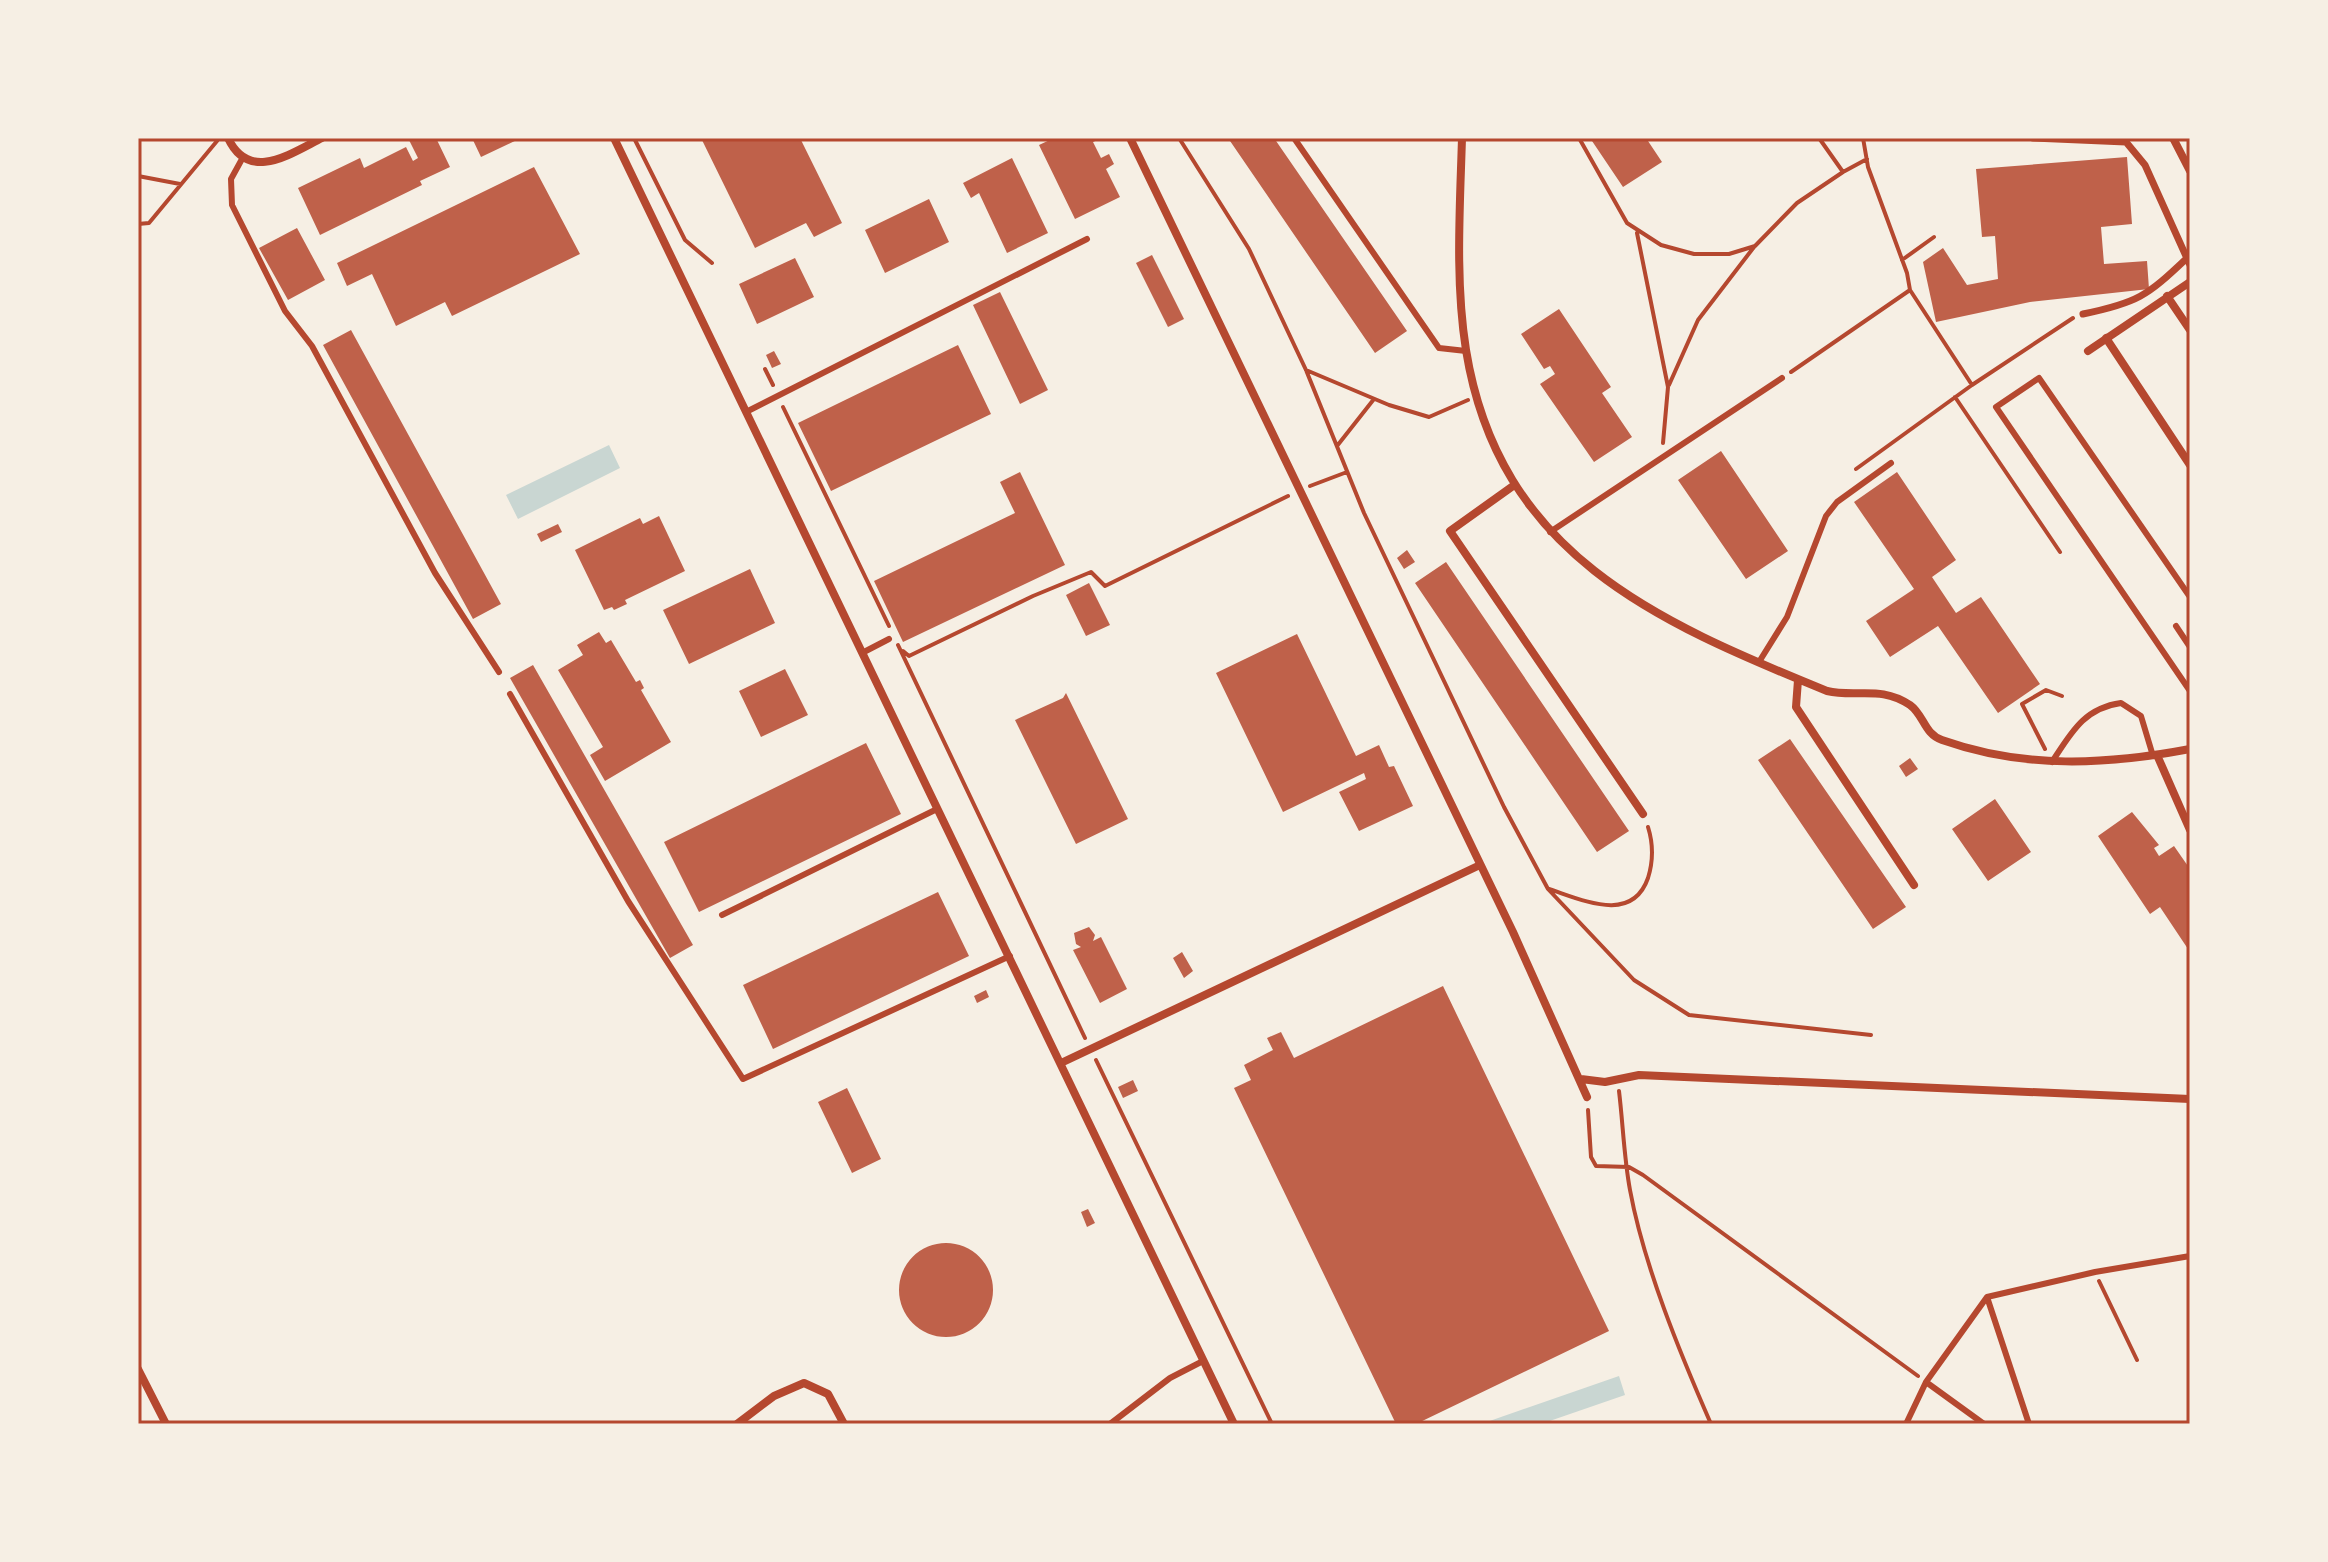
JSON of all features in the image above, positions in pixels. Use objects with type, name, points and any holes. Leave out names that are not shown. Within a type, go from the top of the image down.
[{"type":"street","points":[[225,138],[242,159],[254,164],[272,162],[322,138]]},
{"type":"street","points":[[614,138],[1234,1424]]},
{"type":"street","points":[[1130,138],[1480,865],[1587,1097]]},
{"type":"street","points":[[1462,138],[1461,251],[1466,351],[1477,396],[1499,459],[1513,486],[1550,532],[1611,586],[1798,680],[1840,694],[1870,691],[1906,703],[1939,740],[1993,754],[2052,762],[2119,762],[2190,749]]},
{"type":"street","points":[[2033,138],[2100,138],[2126,142],[2145,165],[2188,262],[2149,294],[2115,307],[2083,314]]},
{"type":"street","points":[[2173,138],[2190,171]]},
{"type":"street","points":[[2088,351],[2190,282]]},
{"type":"street","points":[[2167,296],[2190,330]]},
{"type":"street","points":[[2106,338],[2190,465]]},
{"type":"street","points":[[1513,486],[1450,531],[1643,814]]},
{"type":"street","points":[[1798,680],[1796,707],[1914,885]]},
{"type":"street","points":[[2155,756],[2190,830]]},
{"type":"street","points":[[1061,1063],[1480,865]]},
{"type":"street","points":[[1581,1079],[1617,1081],[1639,1075],[2190,1099]]},
{"type":"street","points":[[138,1369],[166,1424]]},
{"type":"street","points":[[737,1424],[774,1396],[804,1383],[828,1394],[844,1424]]},
{"type":"lane","points":[[1294,138],[1439,348],[1466,351]]},
{"type":"lane","points":[[242,159],[231,179],[232,205],[285,311],[312,346],[435,573],[499,672]]},
{"type":"lane","points":[[746,412],[1087,239]]},
{"type":"lane","points":[[1550,532],[1782,378]]},
{"type":"lane","points":[[2190,597],[2039,378],[1996,407],[2190,691]]},
{"type":"lane","points":[[1759,662],[1787,617],[1826,516],[1837,502],[1891,463]]},
{"type":"lane","points":[[2176,626],[2190,647]]},
{"type":"lane","points":[[862,653],[889,639]]},
{"type":"lane","points":[[510,694],[628,901],[743,1079],[1010,956]]},
{"type":"lane","points":[[2052,762],[2079,720],[2103,706],[2121,703],[2141,716],[2155,756]]},
{"type":"lane","points":[[722,915],[937,809]]},
{"type":"lane","points":[[1906,1424],[1926,1382],[1987,1297],[2095,1272],[2190,1256]]},
{"type":"lane","points":[[1987,1297],[2029,1424]]},
{"type":"lane","points":[[1110,1424],[1170,1378],[1203,1361]]},
{"type":"lane","points":[[1926,1382],[1984,1424]]},
{"type":"path","points":[[138,224],[149,223],[213,143],[225,138]]},
{"type":"path","points":[[634,138],[685,240],[712,263]]},
{"type":"path","points":[[1179,138],[1249,249],[1306,370],[1348,472],[1504,807],[1548,889],[1634,980],[1689,1015],[1871,1035]]},
{"type":"path","points":[[1523,138],[1559,138]]},
{"type":"path","points":[[1579,138],[1627,223],[1637,233],[1661,245],[1694,254],[1729,254],[1755,246]]},
{"type":"path","points":[[1819,138],[1843,172]]},
{"type":"path","points":[[1863,138],[1910,290],[1972,385]]},
{"type":"path","points":[[1667,454],[1663,446],[1668,387],[1681,351],[1698,320],[1755,246],[1797,203],[1867,159]]},
{"type":"path","points":[[138,176],[180,184]]},
{"type":"path","points":[[1637,233],[1668,387]]},
{"type":"path","points":[[1902,260],[1934,237]]},
{"type":"path","points":[[1782,378],[1910,290]]},
{"type":"path","points":[[1856,469],[1972,385],[2083,314]]},
{"type":"path","points":[[765,369],[1272,1424]]},
{"type":"path","points":[[1306,370],[1374,399],[1429,417],[1477,396]]},
{"type":"path","points":[[1955,397],[2060,552]]},
{"type":"path","points":[[1337,446],[1374,399]]},
{"type":"path","points":[[889,639],[909,656],[1033,596],[1091,572],[1105,586],[1300,490],[1348,472]]},
{"type":"path","points":[[2052,762],[2022,704],[2046,690],[2062,696]]},
{"type":"path","points":[[1548,889],[1614,906],[1631,903],[1642,893],[1649,874],[1652,850],[1643,814]]},
{"type":"path","points":[[1617,1081],[1637,1218],[1683,1360],[1711,1424]]},
{"type":"path","points":[[1587,1097],[1591,1157],[1596,1166],[1605,1169],[1629,1167],[1926,1382]]},
{"type":"path","points":[[2095,1272],[2137,1360]]},
{"type":"shaded area","points":[[609,445],[620,468],[518,519],[506,495]]},
{"type":"shaded area","points":[[1619,1376],[1625,1395],[1541,1424],[1481,1424]]},
{"type":"building","points":[[408,138],[436,138],[450,167],[420,181],[422,185],[320,235],[298,188],[360,158],[364,168],[406,147],[413,161],[418,158]]},
{"type":"building","points":[[472,138],[521,138],[481,157]]},
{"type":"building","points":[[701,138],[800,138],[842,223],[814,237],[806,223],[755,248]]},
{"type":"building","points":[[1054,138],[1102,138],[1093,142],[1101,158],[1109,154],[1114,164],[1106,169],[1120,197],[1075,219],[1039,145]]},
{"type":"building","points":[[1228,138],[1274,138],[1407,331],[1375,353]]},
{"type":"building","points":[[1590,138],[1646,138],[1662,162],[1623,187]]},
{"type":"building","points":[[2127,157],[2132,224],[2101,227],[2104,264],[2147,261],[2149,289],[2030,302],[1936,322],[1923,262],[1943,248],[1967,285],[1998,279],[1995,236],[1982,237],[1976,169]]},
{"type":"building","points":[[1012,158],[1048,233],[1007,253],[979,193],[971,198],[963,183]]},
{"type":"building","points":[[534,167],[580,254],[452,316],[445,302],[396,326],[372,274],[347,286],[337,263]]},
{"type":"building","points":[[929,199],[949,242],[885,273],[865,230]]},
{"type":"building","points":[[297,228],[325,280],[288,300],[259,248]]},
{"type":"building","points":[[1152,255],[1184,319],[1168,327],[1136,263]]},
{"type":"building","points":[[795,258],[814,297],[757,324],[739,284]]},
{"type":"building","points":[[1000,292],[1048,390],[1020,404],[973,305]]},
{"type":"building","points":[[1559,309],[1611,387],[1602,393],[1632,437],[1594,462],[1540,384],[1555,374],[1550,366],[1544,369],[1521,334]]},
{"type":"building","points":[[351,330],[501,604],[473,619],[323,345]]},
{"type":"building","points":[[958,345],[991,414],[831,491],[798,423]]},
{"type":"building","points":[[774,351],[781,364],[772,368],[766,355]]},
{"type":"building","points":[[1721,451],[1788,551],[1746,579],[1678,480]]},
{"type":"building","points":[[1020,472],[1065,565],[903,642],[874,581],[1015,513],[1000,482]]},
{"type":"building","points":[[1897,472],[1956,560],[1932,577],[1956,613],[1981,597],[2040,684],[1998,713],[1938,626],[1890,657],[1866,621],[1914,589],[1854,502]]},
{"type":"building","points":[[659,516],[685,571],[625,600],[627,604],[614,610],[612,607],[604,610],[575,550],[640,518],[643,524]]},
{"type":"building","points":[[558,524],[562,532],[541,542],[537,534]]},
{"type":"building","points":[[1407,550],[1415,562],[1404,569],[1397,558]]},
{"type":"building","points":[[1446,562],[1629,831],[1597,852],[1415,583]]},
{"type":"building","points":[[750,569],[775,623],[689,664],[663,610]]},
{"type":"building","points":[[1089,583],[1110,625],[1086,636],[1066,595]]},
{"type":"building","points":[[599,632],[606,643],[611,640],[636,682],[640,680],[644,688],[641,690],[671,742],[605,781],[590,755],[603,747],[558,670],[583,655],[577,645]]},
{"type":"building","points":[[1297,634],[1356,756],[1379,745],[1389,767],[1394,766],[1413,806],[1359,831],[1339,792],[1366,779],[1364,773],[1283,812],[1216,673]]},
{"type":"building","points":[[533,665],[693,945],[670,958],[510,678]]},
{"type":"building","points":[[785,669],[808,715],[761,737],[739,691]]},
{"type":"building","points":[[1066,693],[1128,819],[1076,844],[1015,720],[1063,698]]},
{"type":"building","points":[[1790,739],[1906,907],[1873,929],[1758,760]]},
{"type":"building","points":[[866,743],[901,814],[699,912],[664,842]]},
{"type":"building","points":[[1910,758],[1918,769],[1906,777],[1899,766]]},
{"type":"building","points":[[1995,799],[2031,852],[1988,881],[1952,829]]},
{"type":"building","points":[[2132,812],[2159,845],[2154,848],[2159,856],[2174,846],[2190,869],[2190,952],[2160,907],[2150,914],[2098,836]]},
{"type":"building","points":[[938,892],[969,956],[773,1049],[743,985]]},
{"type":"building","points":[[1089,927],[1095,935],[1093,941],[1101,937],[1127,989],[1100,1003],[1073,950],[1081,947],[1076,944],[1074,933]]},
{"type":"building","points":[[1182,952],[1193,971],[1184,978],[1173,958]]},
{"type":"building","points":[[1443,986],[1609,1331],[1416,1424],[1396,1424],[1234,1088],[1251,1080],[1244,1065],[1273,1050],[1267,1038],[1281,1032],[1294,1058]]},
{"type":"building","points":[[986,990],[989,997],[977,1003],[974,996]]},
{"type":"building","points":[[1133,1080],[1138,1091],[1123,1098],[1118,1087]]},
{"type":"building","points":[[847,1088],[881,1159],[852,1173],[818,1102]]},
{"type":"building","points":[[1088,1209],[1095,1223],[1087,1227],[1081,1212]]},
{"type":"building","points":[[946,1243],[964,1246],[979,1257],[990,1272],[993,1290],[990,1308],[979,1323],[964,1334],[946,1337],[928,1334],[913,1323],[902,1308],[899,1290],[902,1272],[913,1257],[928,1246]]}]
